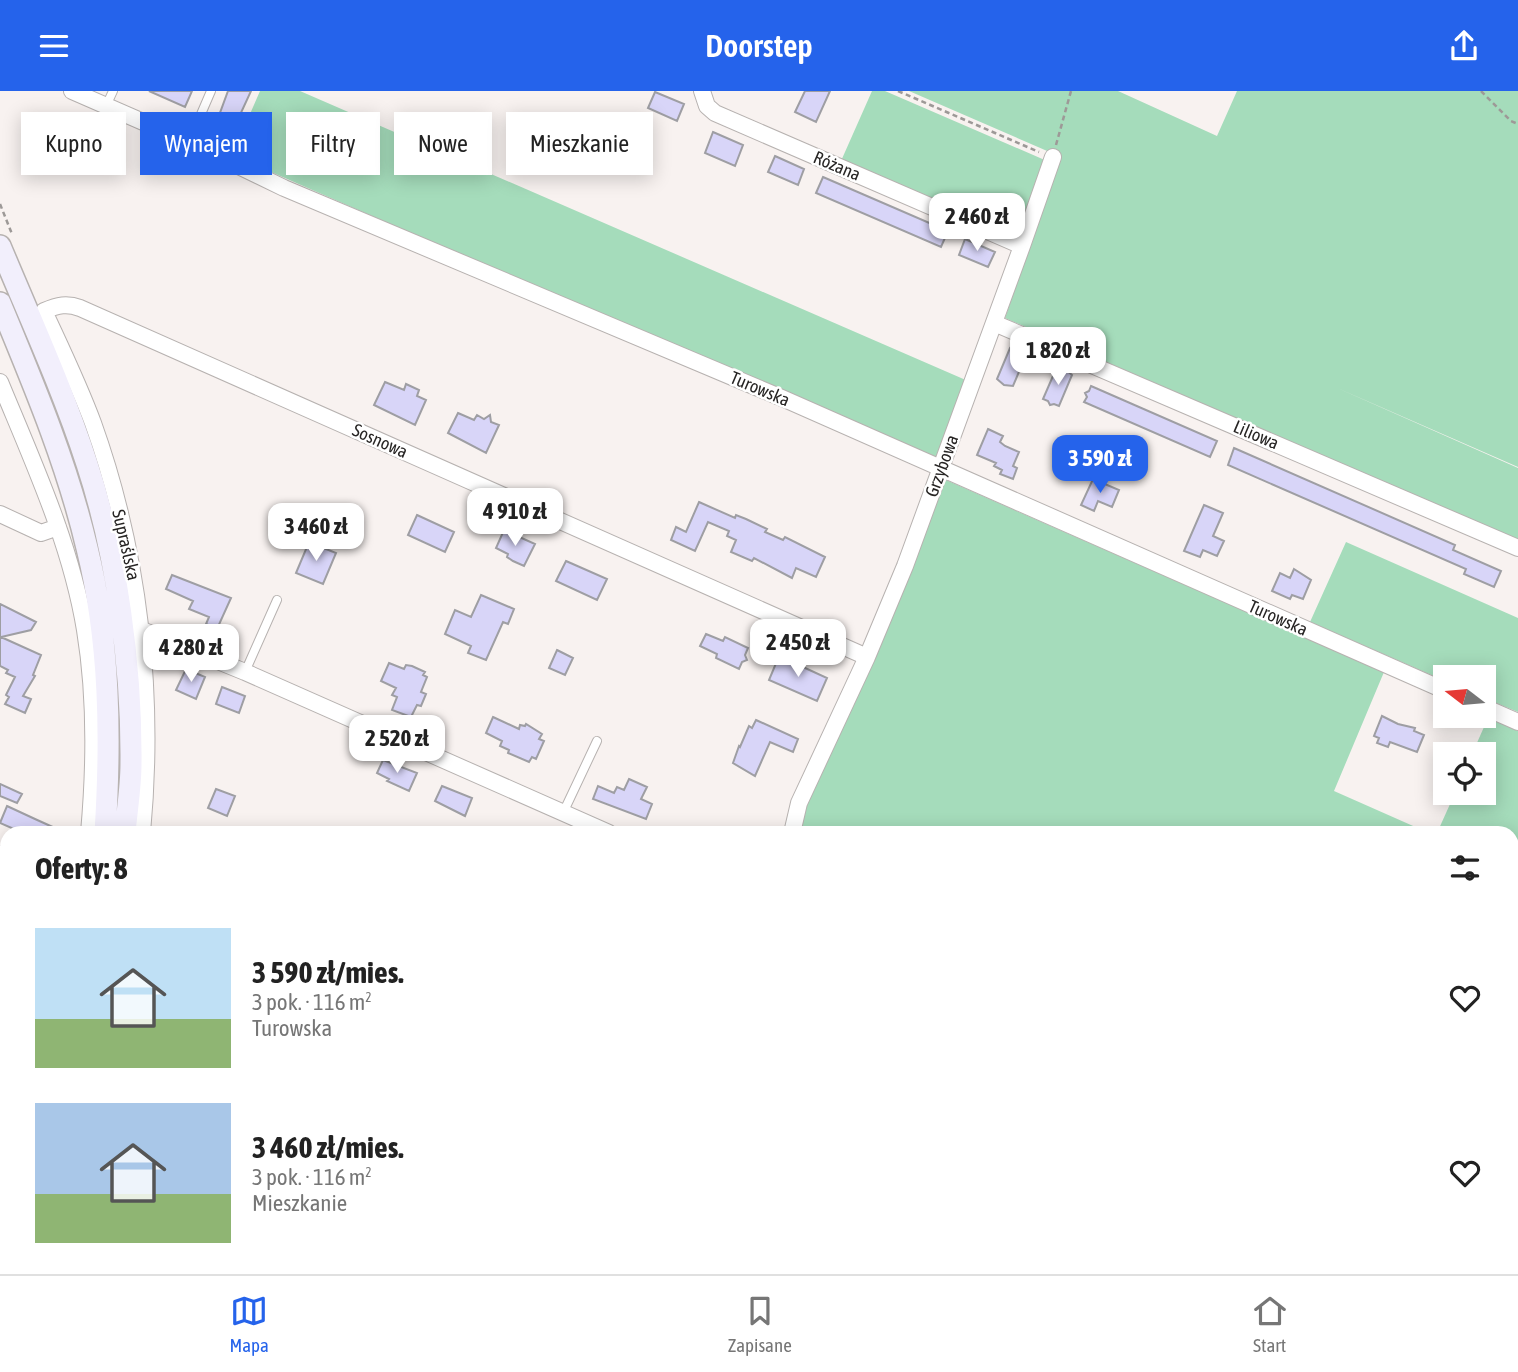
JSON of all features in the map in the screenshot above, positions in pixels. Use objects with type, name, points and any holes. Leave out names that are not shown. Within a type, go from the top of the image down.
[{"type":"main road","points":[[0,246],[88,465],[109,545],[121,619],[128,691],[131,764],[126,826]]},
{"type":"main road","points":[[0,303],[37,391],[66,472],[88,549],[101,621],[107,689],[109,764],[105,826]]},
{"type":"street","name":"Turowska","points":[[72,91],[110,98],[140,114]]},
{"type":"street","name":"Różana","points":[[702,91],[707,106],[715,113],[1022,246]]},
{"type":"street","name":"Grzybowa","points":[[794,826],[799,803],[867,657],[905,566],[1053,157]]},
{"type":"street","name":"Turowska","points":[[257,175],[782,398],[1433,685]]},
{"type":"street","name":"Sosnowa","points":[[44,311],[66,304],[80,307],[867,657]]},
{"type":"street","name":"Supraślska","points":[[44,311],[93,424],[117,504],[135,584],[142,631],[148,771],[143,826]]},
{"type":"street","name":"Liliowa","points":[[994,323],[1518,548]]},
{"type":"street","points":[[0,382],[3,400],[58,527],[85,628],[90,676],[93,791],[90,826]]},
{"type":"street","points":[[0,514],[40,533],[58,527]]},
{"type":"street","points":[[142,631],[244,672],[593,826]]},
{"type":"street","points":[[1496,712],[1518,722]]},
{"type":"lane","points":[[202,112],[211,91]]},
{"type":"lane","points":[[244,672],[277,600]]},
{"type":"lane","points":[[563,813],[597,741]]},
{"type":"path","points":[[898,91],[1053,157],[1071,91]]},
{"type":"path","points":[[1480,91],[1518,124]]},
{"type":"green space","points":[[260,91],[300,91],[348,112],[286,112],[286,175],[380,175],[380,126],[394,132],[394,175],[492,174],[968,381],[938,463],[272,172],[272,112],[251,112]]},
{"type":"green space","points":[[872,91],[885,91],[1047,161],[1020,238],[841,161]]},
{"type":"green space","points":[[909,91],[1118,91],[1217,136],[1237,91],[1518,91],[1518,467],[1335,387],[1518,468],[1518,542],[1005,318],[1061,157]]},
{"type":"green space","points":[[946,480],[1384,672],[1334,791],[1413,826],[798,826]]},
{"type":"green space","points":[[1346,542],[1518,618],[1518,712],[1496,703],[1496,665],[1433,665],[1433,676],[1310,622]]},
{"type":"green space","points":[[1496,721],[1518,731],[1518,826],[1440,826],[1450,805],[1496,805],[1496,742],[1477,742],[1484,728],[1496,728]]},
{"type":"building","points":[[149,91],[192,91],[185,107]]},
{"type":"building","points":[[228,91],[251,91],[241,112],[220,112]]},
{"type":"building","points":[[805,91],[830,91],[816,122],[795,112]]},
{"type":"building","points":[[655,92],[684,104],[677,121],[648,108]]},
{"type":"building","points":[[713,132],[743,145],[735,166],[705,153]]},
{"type":"building","points":[[775,156],[804,169],[798,185],[768,172]]},
{"type":"building","points":[[823,177],[948,231],[941,247],[816,193]]},
{"type":"building","points":[[965,239],[995,252],[988,267],[959,255]]},
{"type":"building","points":[[1010,348],[1019,349],[1026,355],[1013,386],[1004,385],[997,379]]},
{"type":"building","points":[[1056,369],[1065,369],[1072,375],[1059,406],[1050,405],[1043,399]]},
{"type":"building","points":[[385,382],[404,390],[406,384],[419,390],[417,396],[426,400],[415,425],[374,405]]},
{"type":"building","points":[[1091,386],[1217,441],[1210,457],[1084,402],[1087,397],[1085,393]]},
{"type":"building","points":[[458,413],[474,420],[477,415],[484,419],[490,415],[491,422],[499,425],[486,453],[448,433]]},
{"type":"building","points":[[988,429],[1003,436],[1000,442],[1005,446],[1019,452],[1013,466],[1017,468],[1013,479],[1000,474],[1002,470],[994,466],[996,463],[977,455]]},
{"type":"building","points":[[1234,448],[1455,545],[1453,550],[1501,571],[1494,587],[1464,574],[1466,569],[1228,465]]},
{"type":"building","points":[[1093,479],[1119,490],[1112,507],[1098,501],[1094,511],[1081,505]]},
{"type":"building","points":[[699,502],[735,518],[736,515],[746,519],[767,529],[765,532],[783,540],[785,537],[825,557],[816,577],[796,568],[792,578],[754,558],[752,561],[731,552],[736,540],[727,536],[729,531],[708,522],[695,551],[671,540],[676,527],[686,532]]},
{"type":"building","points":[[1204,505],[1223,513],[1213,536],[1224,541],[1217,556],[1203,550],[1200,557],[1184,551]]},
{"type":"building","points":[[417,515],[454,532],[445,552],[408,535]]},
{"type":"building","points":[[504,530],[535,544],[524,566],[496,548]]},
{"type":"building","points":[[309,542],[336,553],[323,584],[296,573]]},
{"type":"building","points":[[566,561],[607,579],[597,600],[556,581]]},
{"type":"building","points":[[1294,569],[1311,580],[1303,599],[1292,595],[1290,599],[1272,591],[1280,573],[1290,578]]},
{"type":"building","points":[[172,575],[231,598],[217,629],[206,624],[209,617],[189,609],[193,601],[166,589]]},
{"type":"building","points":[[481,595],[514,609],[508,624],[503,622],[486,660],[468,653],[471,646],[445,634],[455,610],[471,617]]},
{"type":"building","points":[[0,604],[36,622],[31,630],[1,637],[41,655],[33,675],[35,676],[23,696],[31,699],[25,713],[5,704],[9,697],[6,695],[15,677],[0,666]]},
{"type":"building","points":[[706,634],[723,641],[725,637],[748,648],[745,655],[747,660],[742,662],[739,669],[716,658],[717,654],[700,646]]},
{"type":"building","points":[[557,650],[573,658],[565,675],[549,668]]},
{"type":"building","points":[[779,656],[827,678],[817,701],[769,680]]},
{"type":"building","points":[[389,663],[404,669],[406,665],[412,666],[425,672],[423,675],[427,677],[421,692],[426,694],[421,706],[417,705],[411,717],[392,710],[397,697],[392,695],[396,688],[381,681]]},
{"type":"building","points":[[186,669],[205,677],[196,699],[176,690]]},
{"type":"building","points":[[222,687],[245,696],[239,713],[216,704]]},
{"type":"building","points":[[1382,716],[1415,728],[1414,731],[1424,735],[1417,752],[1390,742],[1388,747],[1377,743],[1379,738],[1374,736]]},
{"type":"building","points":[[493,717],[519,729],[520,725],[526,724],[542,734],[539,739],[544,741],[536,759],[532,757],[529,762],[508,753],[509,750],[500,746],[502,741],[486,733]]},
{"type":"building","points":[[756,720],[798,739],[793,752],[770,742],[755,776],[733,763],[749,726],[752,728]]},
{"type":"building","points":[[383,760],[417,773],[409,791],[377,773]]},
{"type":"building","points":[[629,779],[647,787],[641,799],[652,804],[646,819],[593,799],[598,786],[614,793],[617,787],[624,790]]},
{"type":"building","points":[[0,784],[22,794],[17,803],[0,796]]},
{"type":"building","points":[[442,786],[472,798],[465,816],[435,801]]},
{"type":"building","points":[[216,789],[235,796],[227,816],[208,808]]},
{"type":"building","points":[[7,806],[51,826],[7,826],[0,823]]}]
